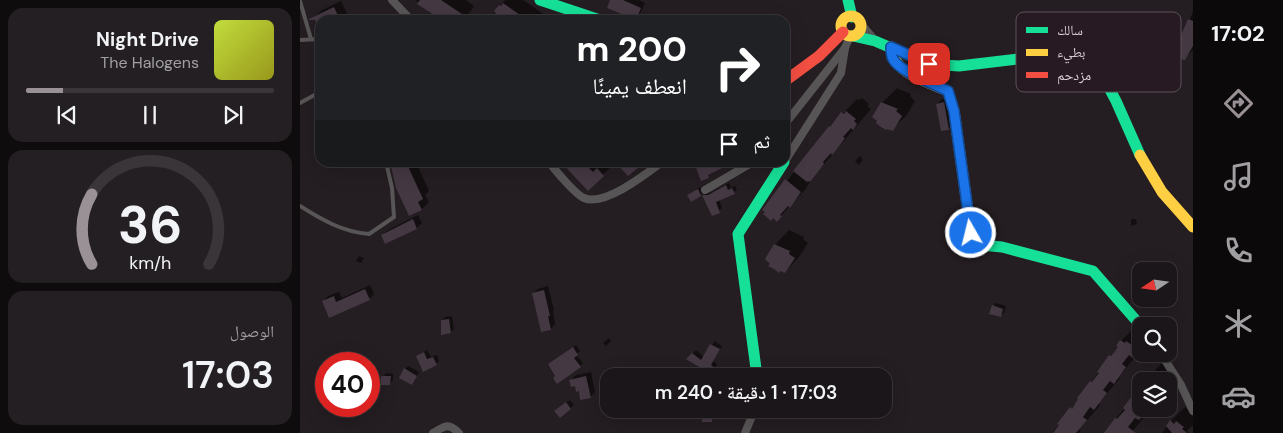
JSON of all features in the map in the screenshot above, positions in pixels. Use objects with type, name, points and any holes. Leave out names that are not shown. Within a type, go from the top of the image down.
[{"type":"street","points":[[392,0],[406,15]]},
{"type":"street","points":[[540,0],[585,15]]},
{"type":"street","points":[[790,77],[849,35],[858,33],[856,20],[848,0]]},
{"type":"street","points":[[875,41],[856,20],[846,18],[842,23],[849,35],[875,41],[929,64],[959,66],[1016,60]]},
{"type":"street","points":[[790,153],[841,74],[849,35]]},
{"type":"street","points":[[891,47],[891,55],[896,63],[910,73],[948,91],[954,111],[971,233],[980,245],[1002,247],[1093,271],[1133,317]]},
{"type":"street","points":[[790,118],[845,48]]},
{"type":"street","points":[[1111,92],[1139,154],[1162,192],[1193,228]]},
{"type":"street","points":[[554,167],[582,198],[594,200],[627,187],[655,167]]},
{"type":"street","points":[[705,190],[744,167]]},
{"type":"street","points":[[755,368],[738,234],[781,167]]},
{"type":"street","points":[[1166,362],[1181,385],[1193,412]]},
{"type":"street","points":[[745,433],[751,418]]},
{"type":"street","points":[[433,433],[446,426],[453,427],[459,433]]},
{"type":"lane","points":[[300,1],[311,38]]},
{"type":"lane","points":[[300,40],[315,38]]},
{"type":"lane","points":[[300,103],[315,95]]},
{"type":"lane","points":[[300,206],[318,218],[351,233],[369,234],[394,217],[392,188],[387,167]]},
{"type":"building","points":[[420,0],[441,0],[464,15],[434,15],[417,4]]},
{"type":"building","points":[[610,0],[623,0],[641,8],[638,15],[624,15],[607,8]]},
{"type":"building","points":[[503,3],[520,15],[495,15],[494,11],[499,5],[501,6]]},
{"type":"building","points":[[334,7],[338,15],[317,15]]},
{"type":"building","points":[[1188,19],[1193,21],[1193,46],[1185,60],[1181,59],[1181,35]]},
{"type":"building","points":[[881,102],[898,109],[896,111],[902,116],[893,131],[881,127],[872,117]]},
{"type":"building","points":[[944,102],[949,130],[941,131],[936,104]]},
{"type":"building","points":[[846,111],[856,119],[854,121],[857,124],[853,130],[851,128],[843,137],[845,138],[837,149],[823,162],[824,164],[810,182],[807,182],[793,171],[841,112],[844,114]]},
{"type":"building","points":[[391,167],[408,167],[423,199],[418,202],[422,210],[409,216],[396,188]]},
{"type":"building","points":[[566,167],[588,167],[593,172],[597,168],[604,176],[588,191]]},
{"type":"building","points":[[620,167],[638,167],[638,168],[628,176]]},
{"type":"building","points":[[696,167],[724,167],[708,175],[709,178],[701,181]]},
{"type":"building","points":[[785,179],[801,192],[790,208],[788,206],[780,215],[782,216],[777,222],[773,218],[771,221],[763,214],[765,212],[762,210]]},
{"type":"building","points":[[726,185],[728,190],[732,188],[735,194],[716,202],[720,213],[712,216],[702,195],[708,195]]},
{"type":"building","points":[[698,189],[701,196],[691,202],[687,195]]},
{"type":"building","points":[[413,219],[417,229],[385,244],[381,235]]},
{"type":"building","points":[[774,244],[790,251],[789,254],[795,258],[785,273],[780,271],[779,273],[768,266],[770,264],[765,259]]},
{"type":"building","points":[[365,289],[370,300],[329,318],[322,301],[334,296],[336,302]]},
{"type":"building","points":[[544,290],[551,330],[541,332],[532,293]]},
{"type":"building","points":[[992,305],[1003,309],[1001,317],[989,314]]},
{"type":"building","points":[[449,319],[451,333],[441,335],[441,320]]},
{"type":"building","points":[[1120,340],[1132,345],[1132,357],[1129,355],[1122,364],[1126,367],[1114,384],[1110,381],[1103,390],[1107,393],[1094,410],[1090,407],[1083,417],[1087,420],[1076,433],[1053,433],[1059,425],[1057,424],[1070,407],[1072,409],[1077,398],[1099,373],[1097,372],[1109,355],[1111,356],[1118,347],[1116,346]]},
{"type":"building","points":[[710,344],[720,349],[711,365],[715,368],[701,368],[686,359],[692,353],[701,360]]},
{"type":"building","points":[[573,347],[578,355],[574,358],[581,367],[557,384],[548,364]]},
{"type":"building","points":[[424,352],[427,359],[433,357],[437,365],[423,372],[416,356]]},
{"type":"building","points":[[404,368],[417,376],[412,385],[399,378]]},
{"type":"building","points":[[381,376],[391,376],[390,385],[381,385]]},
{"type":"building","points":[[586,376],[591,398],[580,400],[579,391],[576,392],[575,386],[571,387],[569,380]]},
{"type":"building","points":[[1132,396],[1132,417],[1141,417],[1139,420],[1135,418],[1128,427],[1136,433],[1104,433],[1115,418],[1117,419],[1125,410],[1123,408]]},
{"type":"building","points":[[566,402],[571,409],[560,418],[554,411]]},
{"type":"building","points":[[702,418],[712,418],[712,422],[702,422]]},
{"type":"building","points":[[1170,420],[1174,424],[1176,421],[1184,427],[1182,429],[1187,433],[1172,433],[1166,426]]},
{"type":"traffic: fast","points":[[540,0],[585,15]]},
{"type":"traffic: fast","points":[[848,0],[852,17]]},
{"type":"traffic: fast","points":[[853,36],[875,41],[929,64],[959,66],[1016,59]]},
{"type":"traffic: fast","points":[[1111,92],[1140,155]]},
{"type":"traffic: fast","points":[[756,368],[738,234],[781,167]]},
{"type":"traffic: fast","points":[[979,244],[1002,247],[1093,271],[1133,317]]},
{"type":"traffic: slow","points":[[851,16],[858,19],[861,26],[858,33],[851,36],[844,33],[841,26],[844,19],[851,16]]},
{"type":"traffic: slow","points":[[891,47],[893,56],[904,70],[921,80],[948,91],[954,111],[971,233],[979,244]]},
{"type":"traffic: slow","points":[[1140,155],[1162,192],[1193,227]]},
{"type":"traffic: jam","points":[[790,77],[819,56],[843,32]]},
{"type":"route","points":[[929,64],[891,47],[891,55],[896,63],[910,73],[948,91],[954,111],[971,233]]}]
